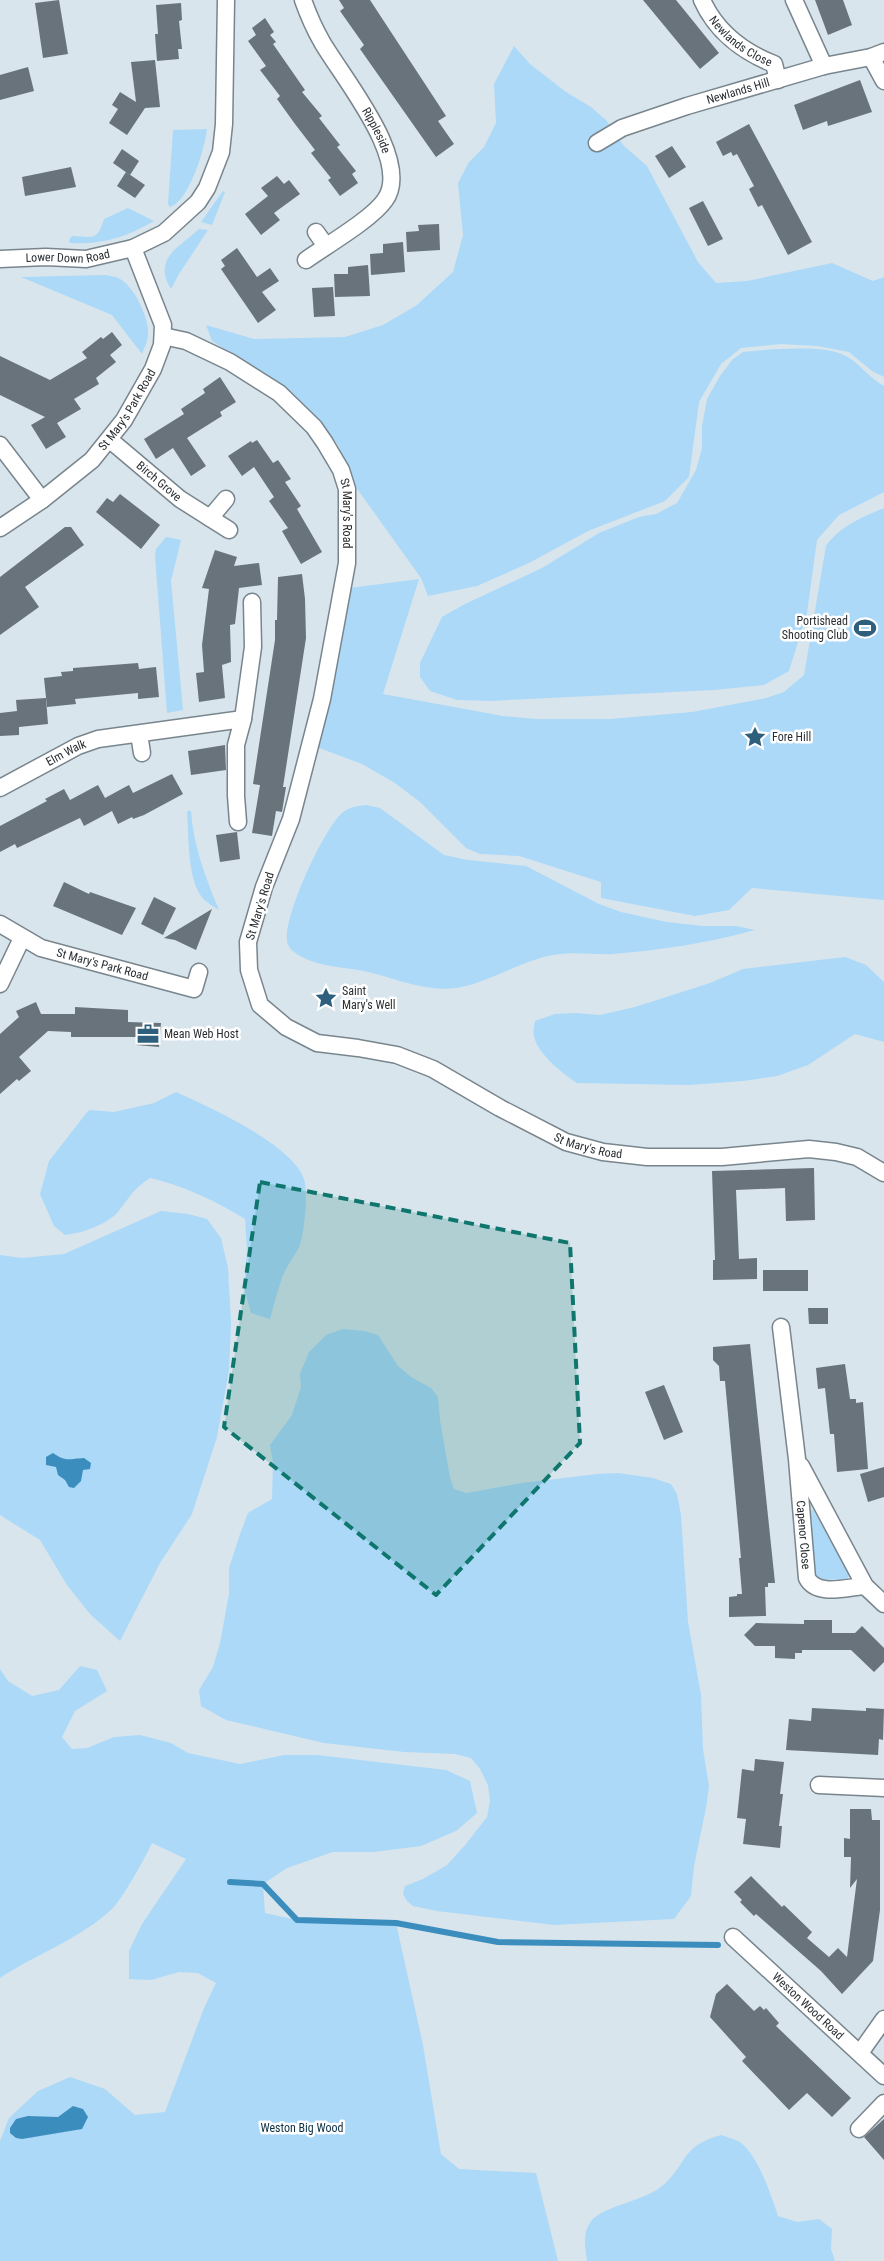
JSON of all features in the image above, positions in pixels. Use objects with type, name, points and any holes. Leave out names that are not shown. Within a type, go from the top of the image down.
[{"type":"street","points":[[134,248],[164,233],[191,210],[207,188],[219,160],[224,124],[226,0]]},
{"type":"street","name":"Rippleside","points":[[303,0],[322,42],[384,142],[393,173],[392,188],[384,202],[370,215],[306,260]]},
{"type":"street","name":"Newlands Close","points":[[702,0],[713,17],[736,44],[757,57],[774,64],[778,80]]},
{"type":"street","points":[[794,0],[824,66]]},
{"type":"street","points":[[877,54],[884,81]]},
{"type":"street","name":"Newlands Hill","points":[[597,143],[610,134],[631,124],[687,106],[824,66],[877,54]]},
{"type":"street","points":[[316,232],[326,246]]},
{"type":"street","name":"Lower Down Road","points":[[0,259],[46,257],[86,259],[134,248]]},
{"type":"street","name":"St Mary's Park Road","points":[[0,528],[42,500],[87,464],[110,440],[124,420],[153,369],[158,358],[163,336],[159,313],[134,248]]},
{"type":"street","name":"St Mary's Road","points":[[163,336],[186,341],[230,362],[278,393],[314,427],[341,470],[347,489],[347,563],[322,699],[291,819],[264,887],[248,942],[249,970],[260,1005],[286,1027],[317,1043],[398,1055],[433,1069],[500,1108],[566,1142],[602,1152],[647,1157],[691,1158],[809,1149],[857,1157],[884,1173]]},
{"type":"street","name":"Birch Grove","points":[[110,440],[180,499],[230,530]]},
{"type":"street","points":[[0,445],[42,500]]},
{"type":"street","points":[[210,518],[226,499]]},
{"type":"street","points":[[238,822],[236,745],[243,719],[253,647],[252,602]]},
{"type":"street","name":"Elm Walk","points":[[0,788],[86,743],[105,738],[243,719]]},
{"type":"street","points":[[139,734],[142,753]]},
{"type":"street","name":"St Mary's Park Road","points":[[0,924],[41,948],[194,989],[199,972]]},
{"type":"street","points":[[0,984],[22,938]]},
{"type":"street","name":"Capenor Close","points":[[781,1327],[797,1459],[808,1581],[813,1586],[823,1590],[864,1586]]},
{"type":"street","name":"Capenor Close","points":[[797,1459],[864,1586],[884,1604]]},
{"type":"street","points":[[819,1785],[884,1788]]},
{"type":"street","name":"Weston Wood Road","points":[[733,1937],[884,2076]]},
{"type":"street","points":[[860,2053],[884,2019]]},
{"type":"street","points":[[859,2129],[884,2103]]},
{"type":"highlighted area","points":[[260,1182],[570,1243],[580,1443],[436,1595],[224,1427]]},
{"type":"green space","points":[[514,46],[530,64],[566,92],[591,107],[606,120],[624,146],[647,166],[698,262],[716,283],[747,281],[832,263],[873,281],[884,277],[884,377],[872,371],[849,352],[817,346],[781,344],[741,348],[721,364],[699,402],[689,477],[665,501],[588,531],[529,563],[477,586],[428,596],[421,578],[355,486],[338,445],[314,416],[287,389],[212,341],[206,325],[254,339],[345,337],[383,325],[417,305],[453,272],[463,235],[458,183],[469,162],[484,147],[496,123],[494,84]]},
{"type":"green space","points":[[207,129],[203,148],[190,185],[177,203],[170,207],[168,204],[173,130]]},
{"type":"green space","points":[[223,191],[225,192],[212,225],[201,222]]},
{"type":"green space","points":[[128,208],[154,221],[114,239],[93,243],[70,243],[69,240],[72,236],[94,236],[99,231],[104,219]]},
{"type":"green space","points":[[199,229],[208,230],[171,289],[166,278],[166,261],[177,248]]},
{"type":"green space","points":[[105,275],[117,277],[125,283],[140,304],[148,329],[147,340],[142,354],[112,315],[21,277]]},
{"type":"green space","points":[[775,349],[814,349],[843,355],[851,359],[884,386],[884,492],[839,515],[817,540],[807,613],[789,671],[764,685],[714,690],[490,701],[457,700],[430,691],[420,677],[420,663],[442,617],[465,604],[542,568],[599,533],[639,517],[656,514],[677,503],[696,470],[702,448],[702,426],[707,399],[720,376],[732,360],[743,352]]},
{"type":"green space","points":[[884,508],[884,900],[752,888],[729,910],[695,916],[601,898],[601,882],[519,856],[480,854],[466,848],[420,802],[395,783],[362,764],[311,745],[342,589],[419,579],[383,694],[503,716],[536,719],[610,719],[692,712],[766,698],[784,692],[804,675],[826,546],[844,528]]},
{"type":"green space","points":[[166,537],[181,540],[171,581],[183,710],[167,713],[155,556],[156,549]]},
{"type":"green space","points":[[366,805],[380,808],[444,855],[468,860],[526,866],[599,904],[621,912],[667,922],[702,926],[736,926],[755,930],[702,942],[649,950],[613,954],[567,953],[547,956],[482,981],[444,989],[410,984],[364,971],[324,965],[299,955],[289,946],[287,941],[291,913],[305,876],[331,826],[345,811]]},
{"type":"green space","points":[[187,811],[191,811],[197,849],[219,910],[209,904],[196,888],[189,855]]},
{"type":"green space","points":[[845,957],[866,965],[884,982],[884,1042],[855,1034],[808,1065],[777,1076],[743,1081],[689,1085],[577,1083],[546,1057],[534,1037],[535,1021],[555,1014],[600,1015],[635,1007],[710,983],[743,969]]},
{"type":"green space","points":[[176,1092],[229,1117],[270,1142],[299,1169],[305,1183],[304,1227],[301,1241],[298,1250],[283,1275],[270,1319],[251,1313],[244,1287],[247,1251],[245,1219],[222,1206],[187,1189],[150,1178],[136,1190],[113,1217],[86,1230],[65,1235],[54,1226],[40,1194],[49,1161],[88,1111],[114,1112],[154,1103]]},
{"type":"green space","points":[[161,1211],[188,1214],[207,1219],[221,1238],[228,1268],[231,1323],[229,1370],[217,1437],[192,1514],[160,1563],[120,1641],[90,1614],[67,1585],[40,1540],[0,1515],[0,1255],[22,1258],[64,1254]]},
{"type":"green space","points":[[343,1329],[364,1331],[378,1335],[398,1366],[411,1377],[431,1388],[438,1397],[450,1478],[454,1489],[466,1493],[522,1483],[618,1473],[653,1478],[671,1484],[677,1494],[681,1515],[688,1622],[701,1695],[703,1749],[709,1786],[694,1866],[691,1896],[674,1919],[554,1925],[437,1911],[413,1906],[403,1894],[405,1886],[423,1879],[447,1865],[487,1817],[490,1801],[488,1785],[480,1769],[471,1758],[455,1754],[404,1752],[324,1743],[226,1720],[201,1706],[199,1690],[213,1667],[220,1643],[229,1594],[229,1568],[240,1534],[248,1513],[272,1499],[273,1463],[270,1445],[292,1415],[301,1387],[300,1374],[309,1352],[326,1335]]},
{"type":"green space","points":[[807,1508],[813,1510],[848,1570],[849,1576],[847,1579],[815,1580]]},
{"type":"green space","name":"Weston Big Wood","points":[[80,1666],[97,1670],[107,1691],[75,1711],[62,1737],[72,1749],[87,1748],[114,1737],[140,1735],[171,1743],[188,1753],[240,1764],[284,1755],[317,1755],[446,1770],[470,1781],[477,1813],[456,1831],[421,1846],[374,1852],[333,1852],[287,1868],[263,1884],[265,1913],[297,1920],[396,1923],[423,2045],[441,2154],[459,2169],[536,2173],[558,2261],[0,2261],[0,2141],[9,2118],[38,2091],[70,2077],[105,2089],[135,2115],[165,2112],[204,2008],[216,1983],[198,1973],[179,1972],[151,1980],[129,1979],[129,1951],[142,1924],[186,1859],[152,1843],[128,1887],[112,1909],[72,1938],[0,1978],[0,1669],[8,1681],[32,1696],[59,1690]]},
{"type":"green space","points":[[721,2135],[740,2142],[753,2156],[772,2197],[778,2216],[797,2222],[819,2219],[832,2229],[831,2249],[835,2261],[587,2261],[585,2235],[592,2220],[605,2211],[645,2196],[662,2186],[691,2150],[708,2139]]},
{"type":"shaded area","points":[[53,1453],[64,1459],[84,1458],[91,1463],[90,1469],[83,1470],[81,1481],[74,1488],[69,1487],[65,1480],[58,1475],[56,1467],[46,1465],[46,1457]]},
{"type":"shaded area","points":[[73,2106],[83,2109],[88,2117],[82,2129],[22,2139],[16,2138],[10,2133],[10,2128],[16,2119],[28,2116],[58,2117]]},
{"type":"building","points":[[59,0],[68,54],[43,58],[35,3]]},
{"type":"building","points":[[339,0],[370,0],[446,116],[438,121],[454,144],[436,157],[360,49],[364,45],[340,11],[344,8]]},
{"type":"building","points":[[643,0],[676,0],[719,53],[700,69]]},
{"type":"building","points":[[815,0],[843,0],[852,25],[828,35]]},
{"type":"building","points":[[181,3],[182,20],[179,21],[182,49],[178,49],[179,59],[157,61],[155,34],[158,34],[156,5]]},
{"type":"building","points":[[265,18],[274,32],[270,35],[276,42],[273,44],[305,90],[302,92],[322,116],[319,118],[340,145],[337,147],[356,171],[352,174],[358,183],[340,196],[328,180],[331,178],[311,153],[315,150],[277,99],[280,96],[260,70],[266,66],[248,41],[256,35],[252,28]]},
{"type":"building","points":[[155,60],[160,107],[145,108],[127,135],[109,123],[118,109],[112,105],[120,92],[136,102],[131,62]]},
{"type":"building","points":[[28,67],[34,91],[0,100],[0,75]]},
{"type":"building","points":[[860,80],[872,112],[828,126],[827,121],[803,130],[794,105]]},
{"type":"building","points":[[749,124],[812,242],[788,255],[762,205],[758,207],[749,189],[754,186],[737,154],[733,156],[731,152],[723,156],[716,142]]},
{"type":"building","points":[[672,146],[686,167],[669,178],[655,156]]},
{"type":"building","points":[[122,149],[139,161],[130,175],[113,163]]},
{"type":"building","points":[[71,167],[76,187],[25,196],[22,177]]},
{"type":"building","points":[[126,172],[145,185],[135,198],[117,186]]},
{"type":"building","points":[[277,176],[284,184],[289,180],[300,194],[274,213],[280,220],[261,235],[245,214],[268,196],[261,188]]},
{"type":"building","points":[[703,201],[723,239],[708,246],[689,208]]},
{"type":"building","points":[[439,224],[440,250],[407,252],[406,232],[419,231],[418,225]]},
{"type":"building","points":[[403,242],[405,272],[371,275],[370,254],[383,253],[383,244]]},
{"type":"building","points":[[237,248],[257,277],[270,268],[279,281],[262,292],[276,310],[258,323],[221,269],[225,266],[221,260]]},
{"type":"building","points":[[368,265],[370,296],[335,297],[334,274],[348,274],[348,267]]},
{"type":"building","points":[[333,287],[335,316],[314,317],[312,288]]},
{"type":"building","points":[[112,332],[122,345],[110,355],[116,362],[96,378],[99,384],[74,399],[81,409],[57,423],[66,437],[46,449],[31,425],[45,417],[0,395],[0,356],[50,380],[87,358],[82,352],[101,337],[103,339]]},
{"type":"building","points":[[220,377],[236,402],[220,412],[222,416],[187,438],[206,466],[191,476],[173,448],[156,459],[144,439],[184,414],[181,409],[205,393],[203,389]]},
{"type":"building","points":[[257,440],[273,463],[278,460],[291,479],[285,482],[301,506],[297,509],[322,552],[301,564],[282,531],[288,528],[269,501],[274,497],[254,467],[242,476],[228,456],[251,441],[252,443]]},
{"type":"building","points":[[120,494],[160,525],[141,549],[96,512],[107,498],[113,502]]},
{"type":"building","points":[[65,527],[71,527],[84,545],[25,587],[39,607],[0,635],[0,577]]},
{"type":"building","points":[[215,550],[237,557],[234,566],[259,563],[262,585],[239,588],[235,624],[230,625],[231,662],[222,665],[225,698],[199,702],[196,673],[204,672],[202,645],[209,589],[202,588]]},
{"type":"building","points":[[302,574],[306,638],[283,787],[286,787],[282,812],[276,811],[272,836],[252,833],[260,785],[253,784],[275,640],[278,577]]},
{"type":"building","points":[[138,663],[139,669],[156,667],[159,697],[138,699],[138,693],[75,699],[76,704],[47,707],[44,678],[62,676],[61,672],[73,671],[73,668]]},
{"type":"building","points":[[46,698],[48,724],[19,727],[19,735],[0,736],[0,713],[17,711],[16,700]]},
{"type":"building","points":[[225,745],[226,770],[191,775],[188,751]]},
{"type":"building","points":[[172,774],[183,794],[144,815],[133,819],[132,817],[118,824],[112,811],[84,826],[80,818],[17,848],[15,844],[0,852],[0,826],[47,801],[45,799],[64,789],[70,800],[98,785],[105,798],[129,785],[133,793]]},
{"type":"building","points":[[237,832],[240,859],[220,862],[216,835]]},
{"type":"building","points":[[64,882],[89,894],[90,892],[136,908],[122,935],[53,906]]},
{"type":"building","points":[[154,897],[176,908],[163,935],[141,924]]},
{"type":"building","points":[[212,909],[196,950],[175,940],[164,938]]},
{"type":"building","points":[[36,1002],[41,1014],[75,1014],[75,1007],[128,1010],[128,1022],[161,1023],[159,1047],[136,1045],[136,1037],[71,1037],[71,1032],[48,1031],[19,1057],[31,1071],[19,1081],[17,1079],[0,1094],[0,1034],[19,1017],[16,1011]]},
{"type":"building","points":[[814,1168],[815,1220],[786,1221],[785,1188],[736,1190],[739,1259],[757,1258],[757,1279],[713,1280],[713,1260],[715,1260],[712,1171]]},
{"type":"building","points":[[763,1270],[808,1270],[808,1291],[763,1291]]},
{"type":"building","points":[[808,1308],[828,1308],[828,1324],[809,1324]]},
{"type":"building","points":[[750,1344],[775,1583],[768,1583],[768,1587],[765,1587],[766,1616],[729,1617],[729,1597],[742,1594],[739,1558],[741,1558],[725,1381],[720,1381],[719,1366],[713,1360],[713,1347]]},
{"type":"building","points":[[845,1364],[850,1399],[856,1399],[856,1403],[863,1402],[868,1469],[837,1472],[834,1434],[830,1434],[825,1388],[818,1389],[816,1368]]},
{"type":"building","points":[[664,1385],[683,1432],[664,1440],[645,1392]]},
{"type":"building","points":[[884,1467],[884,1497],[868,1502],[860,1474]]},
{"type":"building","points":[[804,1620],[832,1620],[832,1633],[855,1633],[862,1626],[884,1648],[884,1662],[874,1672],[851,1650],[802,1650],[802,1653],[795,1653],[795,1659],[775,1658],[775,1646],[755,1646],[744,1635],[756,1623],[804,1624]]},
{"type":"building","points":[[812,1708],[866,1711],[866,1708],[884,1709],[883,1740],[879,1739],[878,1755],[786,1750],[789,1719],[811,1721]]},
{"type":"building","points":[[755,1759],[784,1762],[780,1794],[783,1794],[779,1826],[782,1826],[780,1848],[743,1844],[746,1819],[737,1818],[742,1769],[754,1771]]},
{"type":"building","points":[[850,1809],[871,1809],[872,1820],[880,1820],[880,1910],[873,1961],[842,1994],[821,1971],[756,1914],[754,1916],[740,1902],[742,1900],[734,1892],[751,1876],[782,1907],[784,1905],[812,1932],[807,1938],[829,1957],[838,1948],[847,1957],[857,1879],[850,1888],[851,1857],[844,1857],[844,1838],[850,1839]]},
{"type":"building","points":[[727,1984],[754,2011],[760,2006],[764,2010],[766,2008],[779,2023],[776,2026],[851,2098],[832,2117],[807,2093],[789,2110],[742,2061],[746,2057],[710,2017],[716,1994]]},
{"type":"building","points":[[884,2119],[884,2160],[864,2137]]},
{"type":"waterway","points":[[230,1882],[263,1884],[297,1920],[396,1923],[498,1942],[718,1945]]},
{"type":"place","name":"Portishead Shooting Club","points":[[865,628]]},
{"type":"place","name":"Fore Hill","points":[[755,737]]},
{"type":"place","name":"Saint Mary's Well","points":[[326,998]]},
{"type":"place","name":"Mean Web Host","points":[[148,1034]]}]
